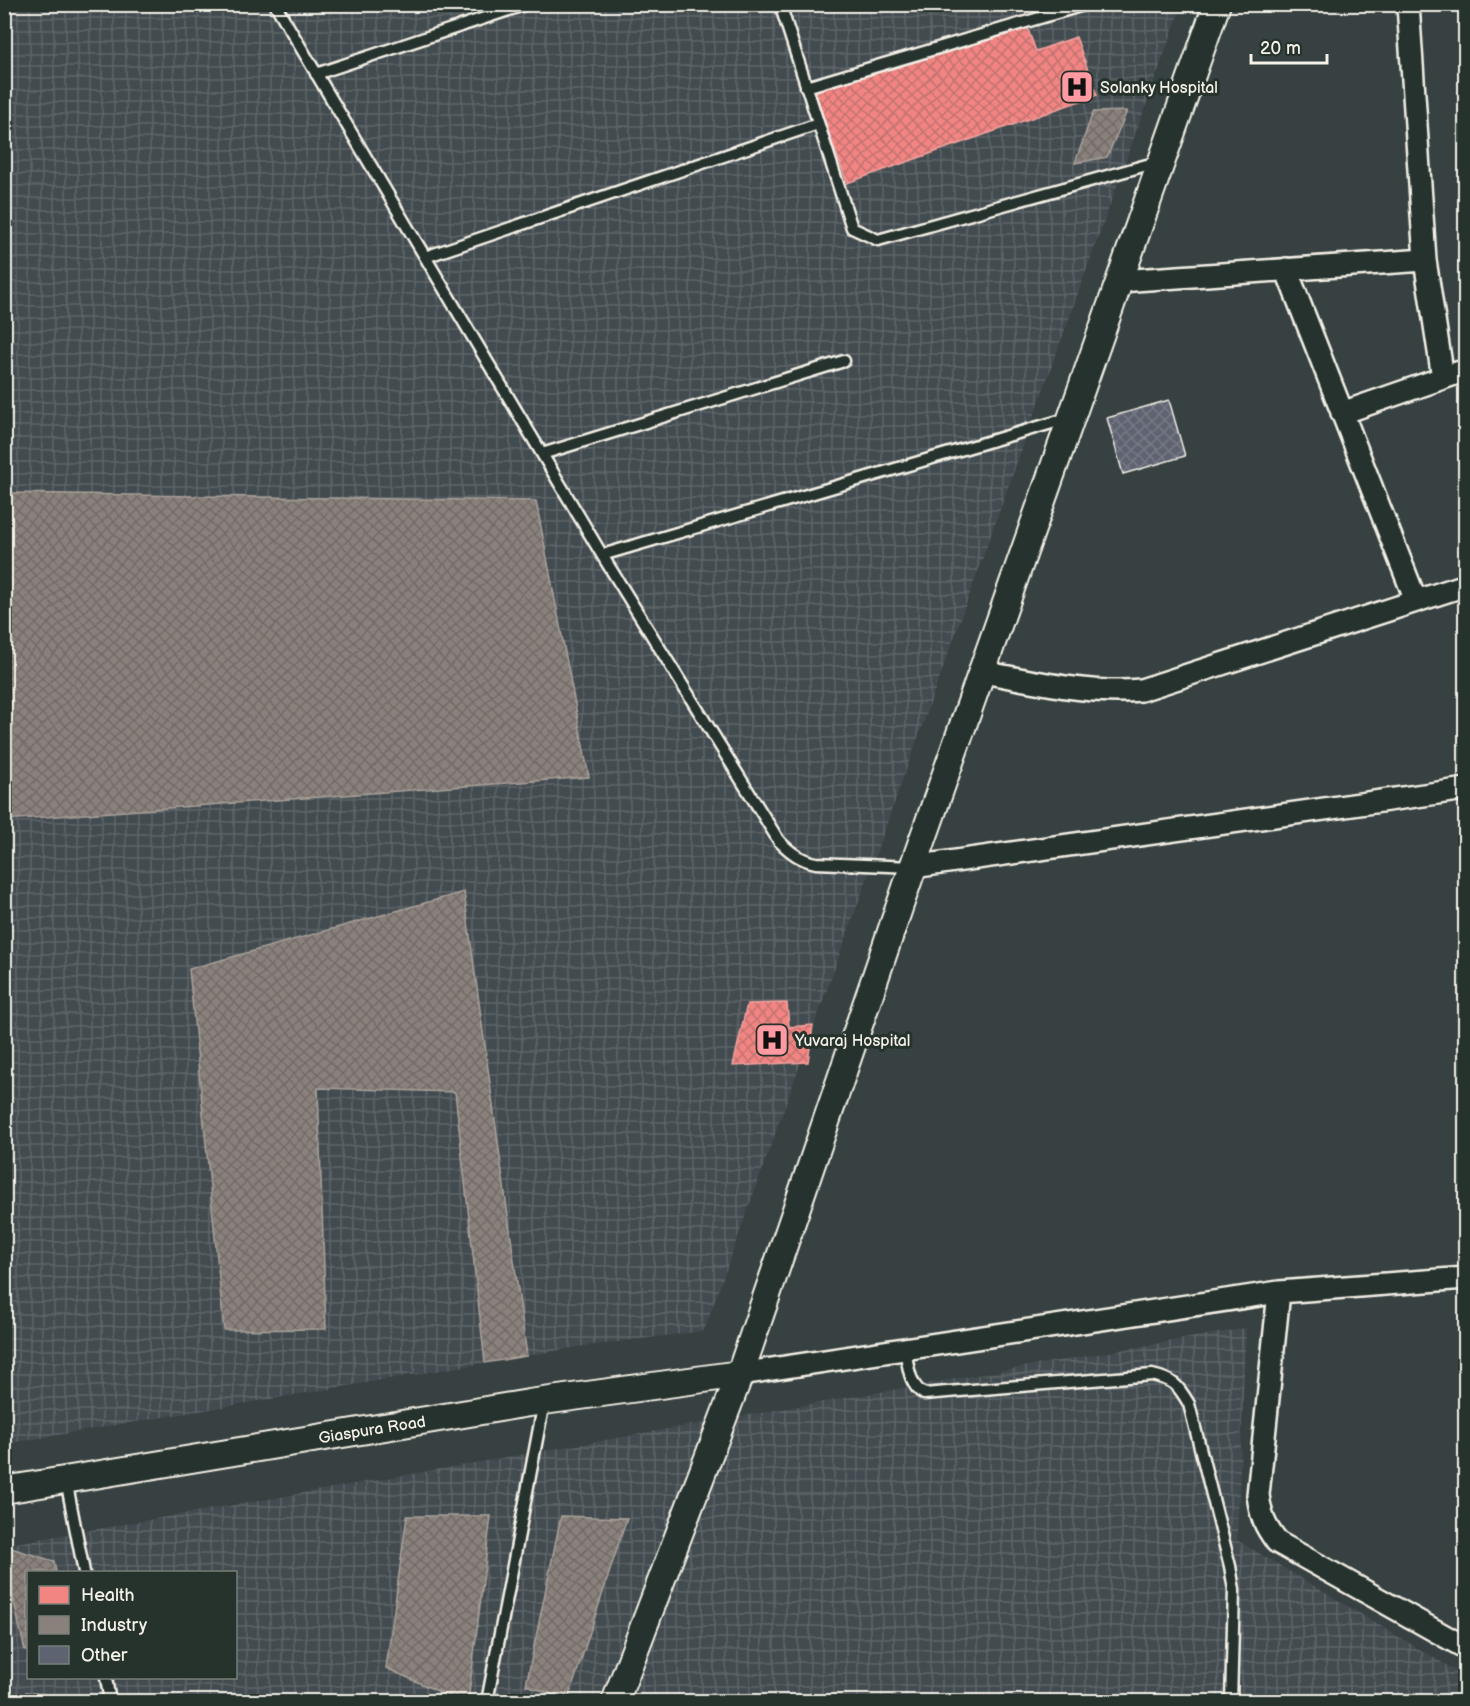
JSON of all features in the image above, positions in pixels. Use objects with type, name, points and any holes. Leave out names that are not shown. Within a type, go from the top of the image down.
[{"type":"street","points":[[615,1701],[740,1374],[913,867],[1217,4]]},
{"type":"street","points":[[1408,4],[1425,260],[1443,378]]},
{"type":"street","points":[[1120,281],[1425,260]]},
{"type":"street","points":[[1286,269],[1416,601]]},
{"type":"street","points":[[1342,413],[1466,370]]},
{"type":"street","points":[[982,672],[1092,690],[1120,692],[1141,690],[1466,585]]},
{"type":"street","points":[[913,867],[1466,789]]},
{"type":"street","points":[[740,1374],[1279,1292],[1466,1278]]},
{"type":"street","points":[[1279,1292],[1258,1496],[1261,1516],[1277,1542],[1466,1648]]},
{"type":"street","name":"Giaspura Road","points":[[4,1490],[544,1402],[740,1374]]},
{"type":"lane","points":[[275,4],[602,555],[779,841],[803,860],[816,863],[913,867]]},
{"type":"lane","points":[[316,74],[528,4]]},
{"type":"lane","points":[[780,4],[852,228],[878,240],[1161,161]]},
{"type":"lane","points":[[807,87],[1087,4]]},
{"type":"lane","points":[[425,257],[818,124]]},
{"type":"lane","points":[[542,454],[844,361]]},
{"type":"lane","points":[[602,555],[1072,417]]},
{"type":"lane","points":[[905,1349],[913,1383],[918,1391],[924,1394],[1152,1376],[1170,1379],[1180,1390],[1191,1414],[1230,1566],[1234,1590],[1231,1701]]},
{"type":"lane","points":[[487,1701],[544,1402]]},
{"type":"lane","points":[[66,1480],[84,1571]]},
{"type":"lane","points":[[106,1679],[110,1701]]},
{"type":"lane","points":[[4,1686],[7,1701]]},
{"type":"shaded area","points":[[5,5],[1182,5],[704,1331],[578,1347],[5,1444]]},
{"type":"shaded area","points":[[1246,1328],[1237,1540],[1466,1677],[1465,1702],[5,1702],[5,1545]]},
{"type":"building: Health","points":[[1023,16],[1036,51],[1076,37],[1097,95],[847,183],[814,90]]},
{"type":"building: Health","points":[[787,1003],[789,1027],[813,1025],[808,1062],[733,1066],[747,1004]]},
{"type":"building: Industry","points":[[1127,111],[1107,157],[1075,163],[1093,112]]},
{"type":"building: Industry","points":[[4,493],[536,501],[589,777],[4,820]]},
{"type":"building: Industry","points":[[464,892],[527,1356],[485,1363],[455,1092],[318,1088],[326,1329],[224,1330],[189,969]]},
{"type":"building: Industry","points":[[407,1516],[491,1516],[468,1702],[462,1702],[386,1668]]},
{"type":"building: Industry","points":[[561,1516],[627,1518],[568,1700],[526,1685]]},
{"type":"building: Industry","points":[[4,1546],[54,1561],[56,1571],[27,1571],[27,1651],[25,1651],[4,1558]]},
{"type":"building: Industry","points":[[26,1692],[75,1699],[76,1702],[28,1702]]},
{"type":"building: Other","points":[[1169,400],[1185,456],[1123,474],[1107,418]]},
{"type":"place","name":"Solanky Hospital","points":[[1077,87]]},
{"type":"place","name":"Yuvaraj Hospital","points":[[772,1040]]}]
